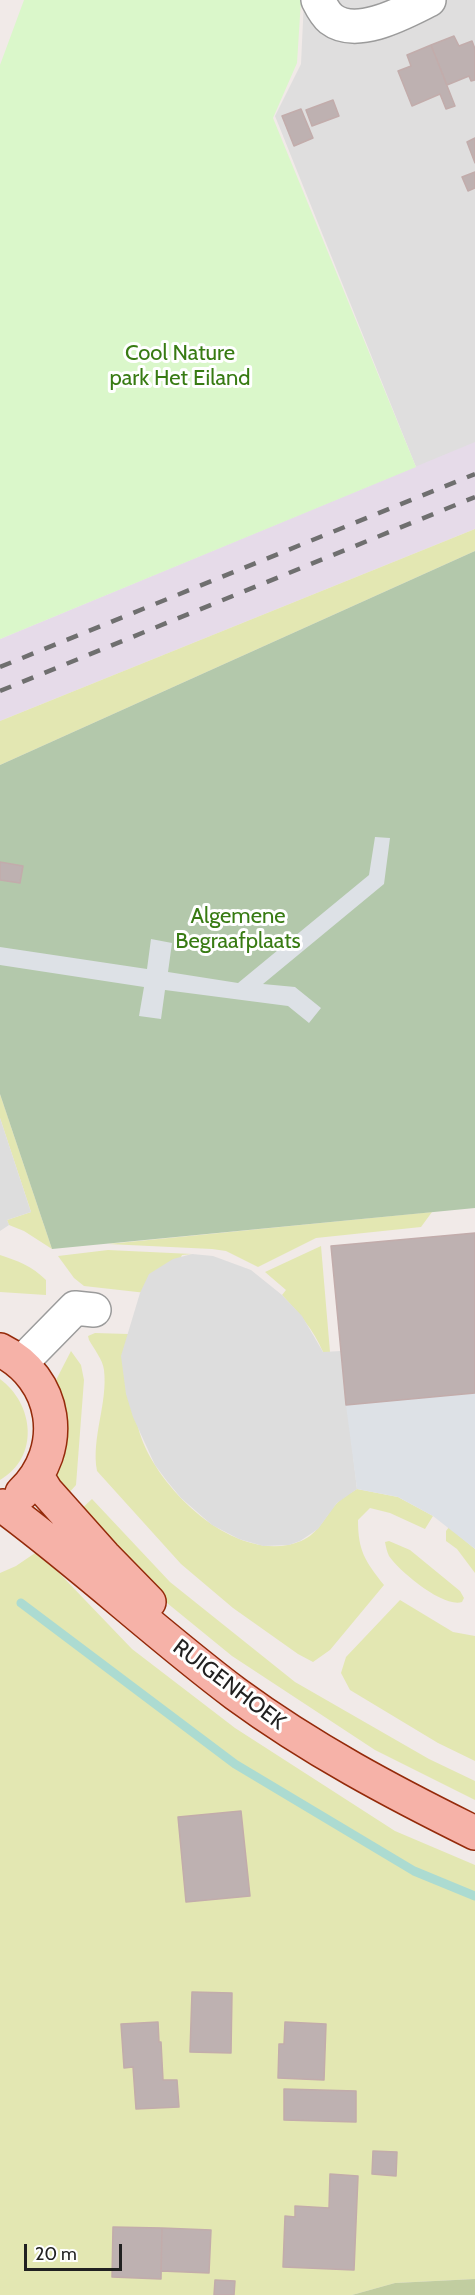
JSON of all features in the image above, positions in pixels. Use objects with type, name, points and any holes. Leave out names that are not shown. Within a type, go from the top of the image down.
[{"type":"main road","points":[[1,1506],[23,1492],[37,1476],[47,1454],[51,1429],[48,1404],[38,1382],[11,1357]]},
{"type":"main road","name":"RUIGENHOEK","points":[[37,1476],[46,1491],[151,1603],[218,1656],[363,1755],[475,1812]]},
{"type":"main road","name":"RUIGENHOEK","points":[[1,1506],[237,1694],[314,1748],[401,1796],[475,1833]]},
{"type":"street","points":[[318,0],[331,19],[347,26],[387,20],[429,0]]},
{"type":"street","points":[[11,1357],[75,1308],[94,1310]]},
{"type":"shaded area","points":[[304,0],[475,0],[475,492],[416,467],[275,116],[301,64]]},
{"type":"shaded area","points":[[475,442],[475,529],[0,721],[0,639]]},
{"type":"shaded area","points":[[375,837],[390,838],[384,884],[263,984],[295,987],[321,1008],[309,1023],[288,1006],[165,990],[161,1019],[139,1016],[144,987],[0,965],[0,947],[147,969],[151,939],[172,943],[168,972],[238,983],[369,875]]},
{"type":"shaded area","points":[[0,1118],[31,1212],[7,1220],[9,1225],[0,1231]]},
{"type":"shaded area","points":[[192,1254],[213,1256],[251,1270],[282,1295],[302,1316],[323,1352],[341,1351],[357,1489],[337,1503],[318,1529],[300,1541],[289,1545],[263,1546],[239,1539],[212,1525],[181,1498],[155,1465],[133,1417],[126,1394],[121,1356],[140,1293],[149,1274],[173,1259]]},
{"type":"shaded area","points":[[475,1393],[475,1549],[433,1516],[398,1497],[357,1489],[346,1405]]},
{"type":"green space","name":"Cool Nature park Het Eiland","points":[[24,0],[301,0],[297,63],[273,118],[416,467],[0,639],[0,65]]},
{"type":"green space","points":[[475,529],[475,551],[0,765],[0,721]]},
{"type":"green space","name":"Algemene Begraafplaats","points":[[475,551],[475,1208],[52,1249],[0,1094],[0,765]]},
{"type":"green space","points":[[0,1094],[52,1249],[24,1231],[9,1225],[7,1220],[31,1212],[0,1118]]},
{"type":"green space","points":[[432,1212],[421,1227],[316,1238],[258,1267],[226,1251],[108,1244]]},
{"type":"green space","points":[[321,1246],[330,1352],[323,1352],[300,1315],[282,1295],[286,1290],[265,1272]]},
{"type":"green space","points":[[108,1250],[192,1254],[182,1255],[164,1295],[84,1286],[74,1278],[58,1256]]},
{"type":"green space","points":[[0,1255],[24,1264],[41,1275],[46,1280],[46,1295],[0,1292]]},
{"type":"green space","points":[[95,1333],[128,1334],[138,1427],[150,1456],[164,1478],[182,1499],[204,1518],[227,1533],[252,1543],[277,1546],[301,1541],[313,1534],[340,1500],[357,1489],[398,1497],[433,1516],[425,1529],[390,1513],[370,1508],[358,1520],[361,1548],[384,1585],[330,1650],[313,1662],[233,1608],[181,1564],[97,1471],[96,1446],[105,1382],[102,1362],[88,1336]]},
{"type":"green space","points":[[71,1351],[81,1365],[84,1380],[76,1485],[68,1494],[58,1481],[56,1465],[55,1382]]},
{"type":"green space","points":[[0,1379],[20,1402],[28,1430],[27,1445],[22,1458],[13,1470],[0,1480]]},
{"type":"green space","points":[[92,1499],[170,1582],[295,1682],[429,1759],[475,1781],[475,1800],[375,1750],[232,1656],[145,1585],[79,1511]]},
{"type":"green space","points":[[449,1527],[475,1549],[475,1573],[457,1549],[446,1541],[446,1531]]},
{"type":"green space","points":[[389,1541],[410,1550],[460,1591],[464,1598],[462,1602],[444,1599],[411,1579],[389,1556],[385,1542]]},
{"type":"green space","points":[[38,1551],[132,1649],[235,1728],[395,1831],[475,1865],[475,2279],[395,2283],[352,2295],[0,2295],[0,1573],[16,1566]]},
{"type":"green space","points":[[400,1600],[453,1632],[475,1636],[475,1761],[438,1743],[350,1690],[341,1673],[346,1657]]},
{"type":"green space","points":[[475,2279],[475,2295],[352,2295],[395,2283]]},
{"type":"building","points":[[454,36],[459,46],[472,41],[475,49],[475,80],[471,81],[469,76],[447,85],[431,45]]},
{"type":"building","points":[[431,45],[455,106],[446,109],[440,94],[412,106],[398,71],[411,66],[407,55]]},
{"type":"building","points":[[333,100],[339,116],[312,126],[306,110]]},
{"type":"building","points":[[301,109],[313,138],[294,146],[282,116]]},
{"type":"building","points":[[475,138],[475,163],[467,142]]},
{"type":"building","points":[[475,172],[475,188],[468,191],[462,177]]},
{"type":"building","points":[[0,862],[23,866],[20,883],[0,880]]},
{"type":"building","points":[[475,1233],[475,1393],[346,1405],[331,1246]]},
{"type":"building","points":[[241,1811],[250,1896],[186,1902],[178,1817]]},
{"type":"building","points":[[192,1992],[232,1993],[231,2053],[190,2052]]},
{"type":"building","points":[[158,2022],[163,2080],[177,2080],[179,2107],[136,2109],[133,2067],[124,2068],[121,2024]]},
{"type":"building","points":[[285,2022],[326,2024],[324,2080],[278,2078],[279,2044],[284,2044]]},
{"type":"building","points":[[284,2089],[356,2091],[356,2122],[284,2120]]},
{"type":"building","points":[[373,2151],[397,2152],[396,2176],[372,2174]]},
{"type":"building","points":[[330,2174],[358,2176],[354,2270],[283,2267],[285,2216],[295,2217],[295,2206],[329,2208]]},
{"type":"building","points":[[113,2227],[162,2228],[161,2279],[112,2277]]},
{"type":"building","points":[[162,2228],[211,2230],[209,2273],[161,2271]]},
{"type":"building","points":[[215,2280],[235,2281],[234,2295],[214,2295]]},
{"type":"waterway","points":[[21,1603],[235,1764],[414,1871],[475,1896]]},
{"type":"railway","points":[[0,667],[475,474]]},
{"type":"railway","points":[[0,691],[475,497]]}]
